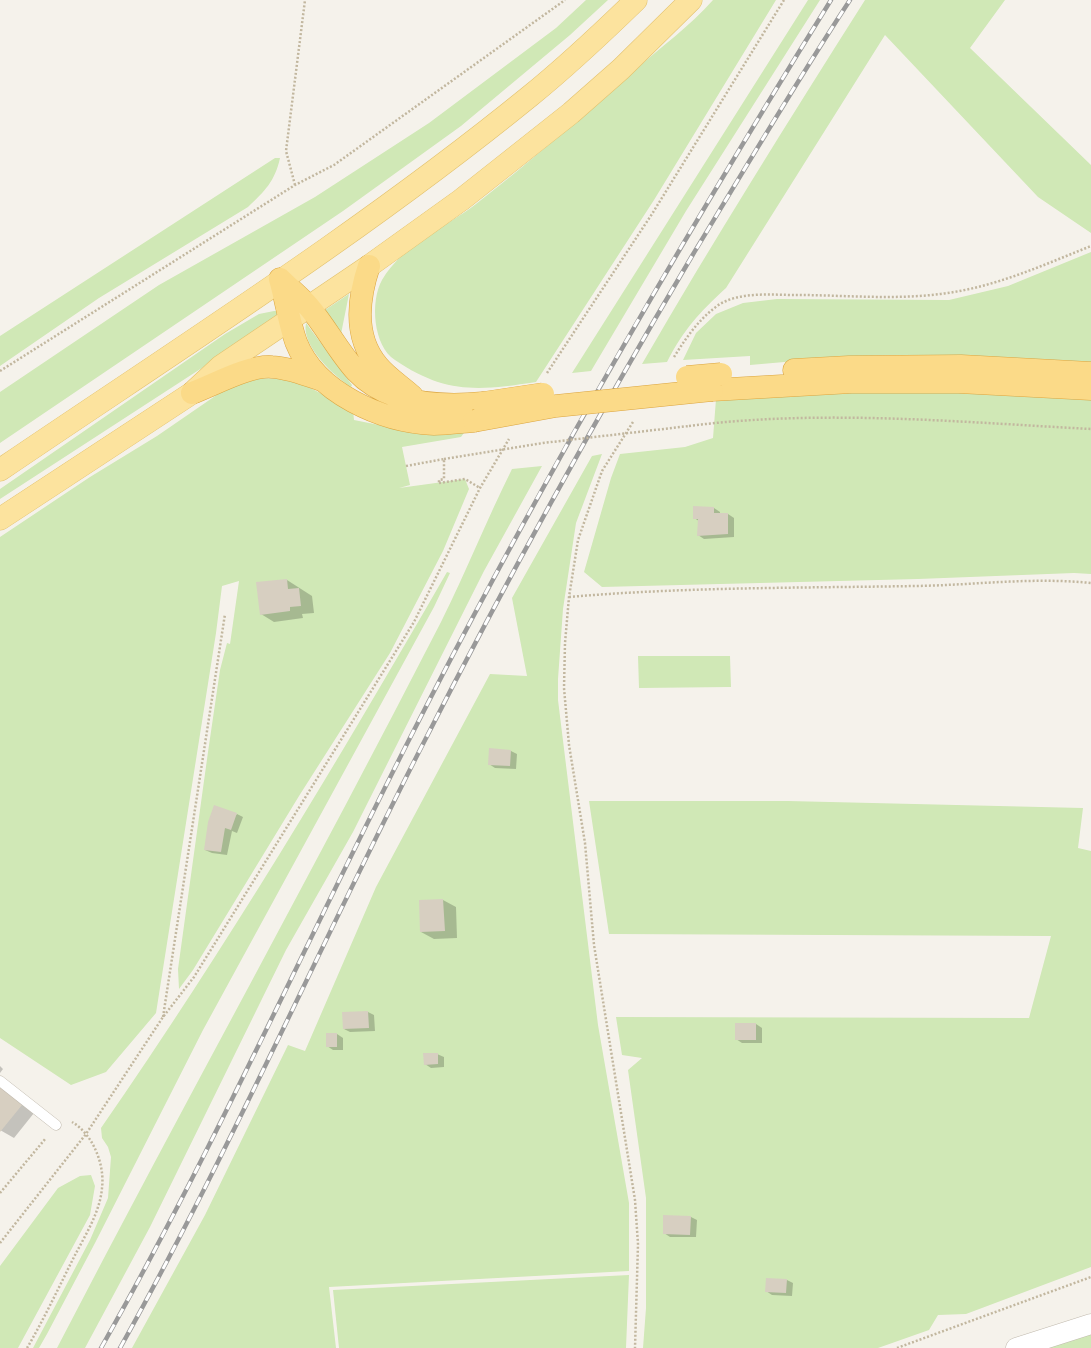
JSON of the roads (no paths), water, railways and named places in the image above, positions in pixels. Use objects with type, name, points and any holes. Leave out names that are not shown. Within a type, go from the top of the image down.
[{"type":"highway","points":[[369,266],[361,290],[359,303],[362,333],[366,347],[377,366],[418,401]]},
{"type":"highway","points":[[280,279],[309,308],[356,372],[375,387],[396,396],[436,405],[479,412]]},
{"type":"highway","points":[[280,279],[296,342],[307,362],[325,381],[365,406],[384,414],[434,424],[479,412],[556,406],[717,382],[849,367],[953,366],[1091,373]]},
{"type":"highway","points":[[192,393],[251,370],[271,367],[325,381]]},
{"type":"highway","points":[[717,382],[959,382],[1091,389]]},
{"type":"main road","points":[[0,470],[280,279],[433,172],[485,132],[580,54],[636,0]]},
{"type":"main road","points":[[0,519],[192,393],[220,366],[309,308],[461,200],[571,112],[621,69],[691,0]]},
{"type":"street","points":[[1016,1348],[1091,1324]]},
{"type":"lane","points":[[0,1081],[56,1125]]},
{"type":"railway","points":[[101,1348],[221,1121],[372,813],[510,548],[666,272],[775,90],[831,0]]},
{"type":"railway","points":[[120,1348],[160,1274],[237,1123],[424,742],[521,558],[588,436],[692,256],[850,0]]}]
